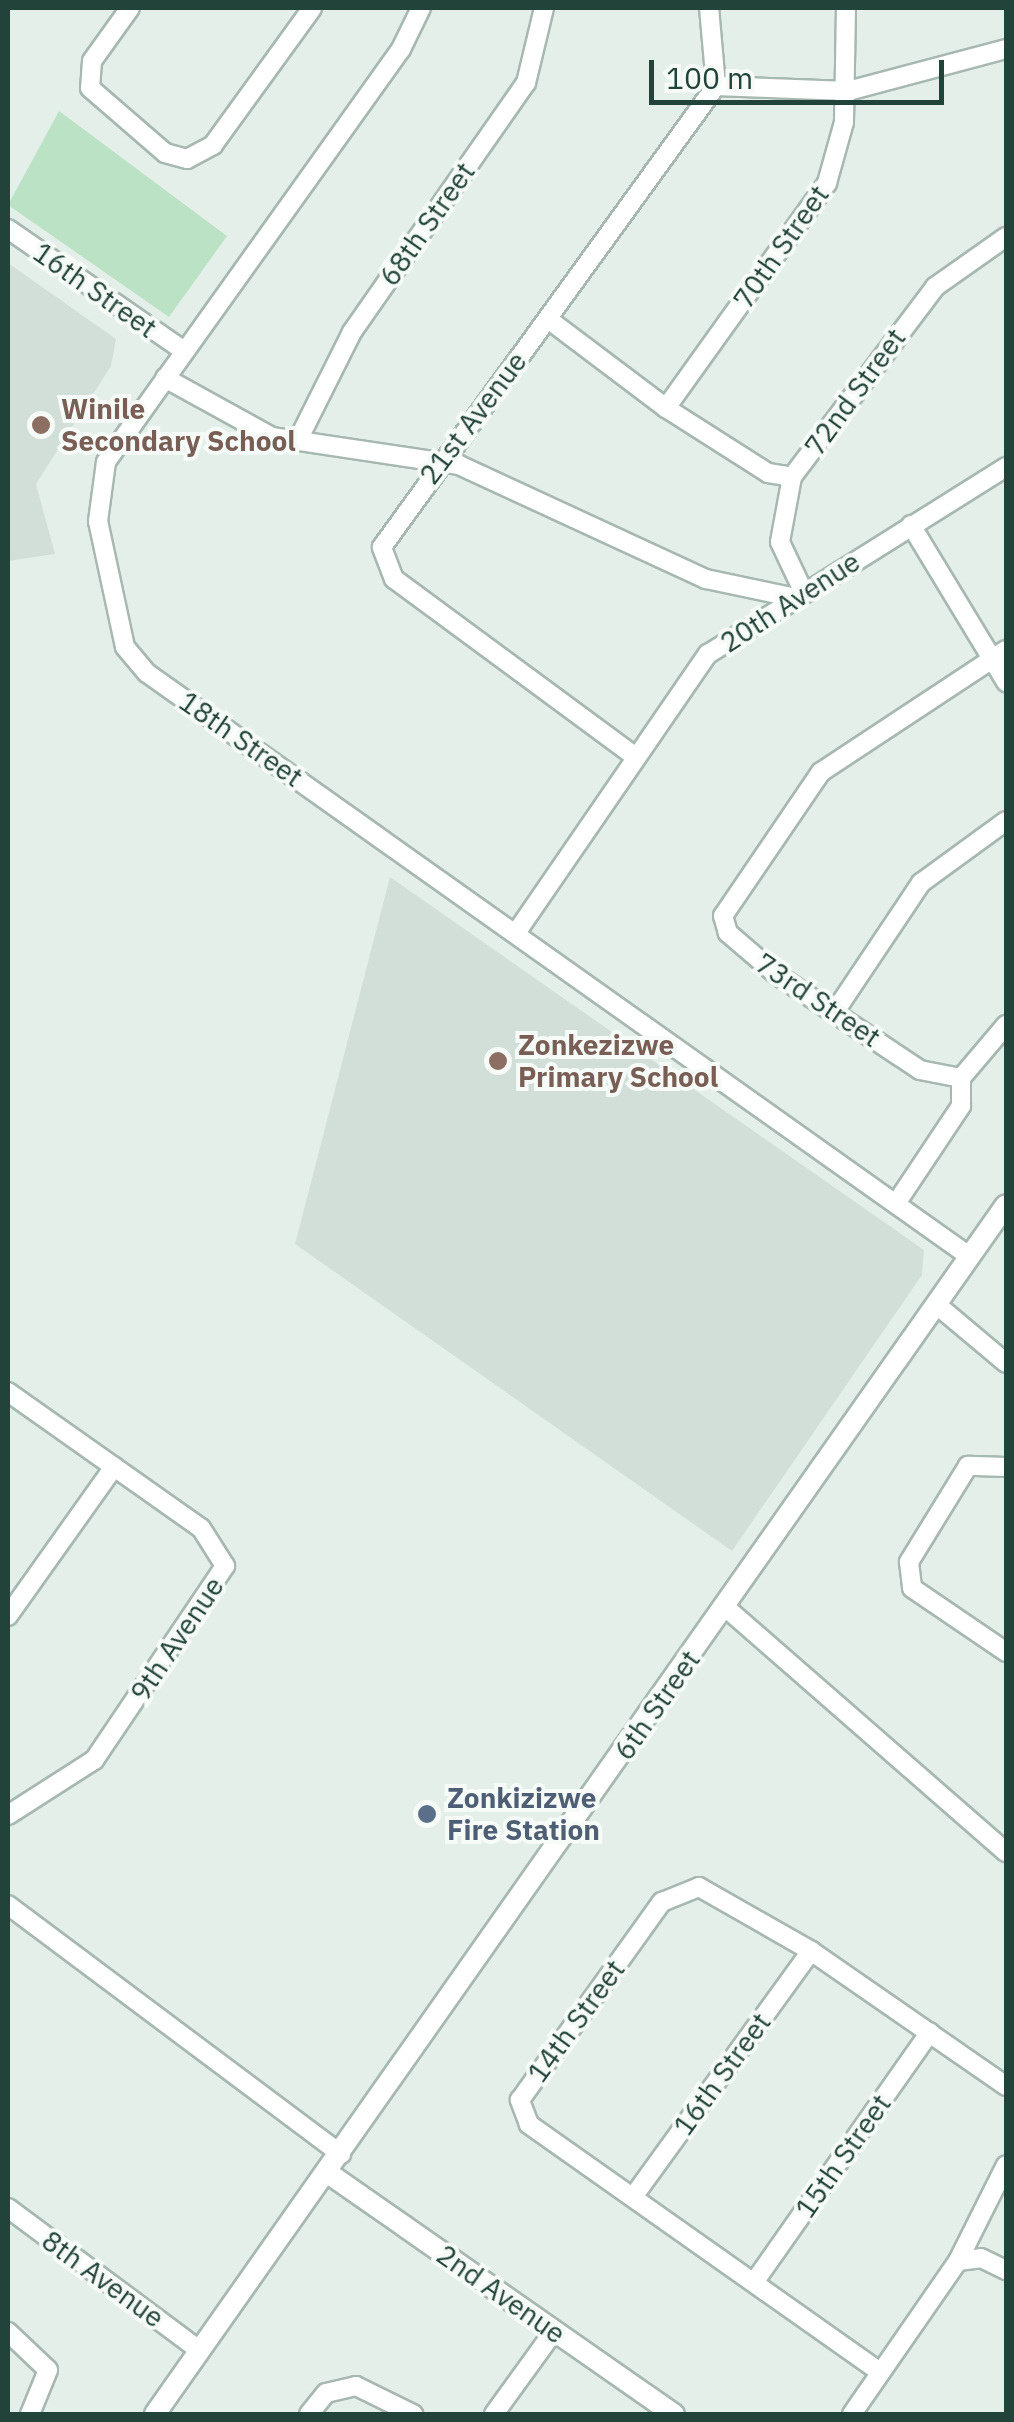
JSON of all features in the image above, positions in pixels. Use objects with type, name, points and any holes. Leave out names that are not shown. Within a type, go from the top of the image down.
[{"type":"street","points":[[130,8],[92,60],[90,88],[165,153],[187,159],[212,145],[312,8]]},
{"type":"street","name":"18th Street","points":[[421,8],[401,48],[183,350],[97,486],[125,647],[147,673],[898,1200],[969,1256]]},
{"type":"street","name":"68th Street","points":[[300,438],[352,332],[526,83],[544,8]]},
{"type":"street","points":[[709,8],[716,86],[848,91],[1004,55]]},
{"type":"street","name":"70th Street","points":[[666,408],[827,183],[848,91],[846,8]]},
{"type":"street","name":"21st Avenue","points":[[633,755],[386,568],[386,534],[716,86]]},
{"type":"street","name":"16th Street","points":[[8,229],[183,350]]},
{"type":"street","name":"72nd Street","points":[[548,319],[666,408],[768,473],[792,477],[935,286],[1006,236]]},
{"type":"street","points":[[165,378],[249,427],[459,465],[706,580],[800,596],[780,542],[792,477]]},
{"type":"street","name":"20th Avenue","points":[[516,933],[633,755],[708,654],[1006,467]]},
{"type":"street","points":[[911,525],[998,653],[1006,682]]},
{"type":"street","name":"73rd Street","points":[[961,1078],[920,1070],[728,933],[729,897],[821,772],[998,653]]},
{"type":"street","points":[[836,1010],[921,883],[1006,820]]},
{"type":"street","points":[[898,1200],[960,1106],[961,1078],[1006,1025]]},
{"type":"street","name":"6th Street","points":[[155,2414],[328,2174],[1006,1205]]},
{"type":"street","points":[[937,1306],[1006,1363]]},
{"type":"street","name":"9th Avenue","points":[[8,1392],[201,1528],[225,1566],[94,1760],[8,1814]]},
{"type":"street","points":[[8,1616],[114,1466]]},
{"type":"street","points":[[1006,1467],[968,1466],[908,1562],[912,1588],[1006,1652]]},
{"type":"street","points":[[8,1577],[25,1589]]},
{"type":"street","points":[[725,1607],[1006,1852]]},
{"type":"street","name":"14th Street","points":[[880,2372],[529,2124],[520,2100],[662,1902],[712,1890],[811,1951],[1006,2086]]},
{"type":"street","points":[[8,1905],[341,2154]]},
{"type":"street","name":"16th Street","points":[[633,2197],[811,1951]]},
{"type":"street","name":"15th Street","points":[[755,2281],[930,2032]]},
{"type":"street","points":[[852,2414],[958,2261],[1006,2165]]},
{"type":"street","name":"2nd Avenue","points":[[328,2174],[674,2414]]},
{"type":"street","name":"8th Avenue","points":[[8,2208],[200,2350]]},
{"type":"street","points":[[958,2261],[980,2258],[1006,2270]]},
{"type":"street","points":[[494,2414],[554,2331]]},
{"type":"street","points":[[8,2332],[48,2370],[30,2414]]},
{"type":"street","points":[[309,2414],[326,2393],[356,2386],[413,2414]]},
{"type":"shaded area","name":"Winile Secondary School","points":[[8,263],[116,339],[111,366],[36,484],[55,554],[8,561]]},
{"type":"shaded area","name":"Zonkezizwe Primary School","points":[[390,877],[924,1250],[922,1275],[732,1551],[295,1244]]},
{"type":"green space","points":[[59,111],[227,236],[169,317],[8,205]]},
{"type":"place","name":"Winile Secondary School","points":[[41,425]]},
{"type":"place","name":"Zonkezizwe Primary School","points":[[498,1061]]},
{"type":"place","name":"Zonkizizwe Fire Station","points":[[427,1814]]}]
